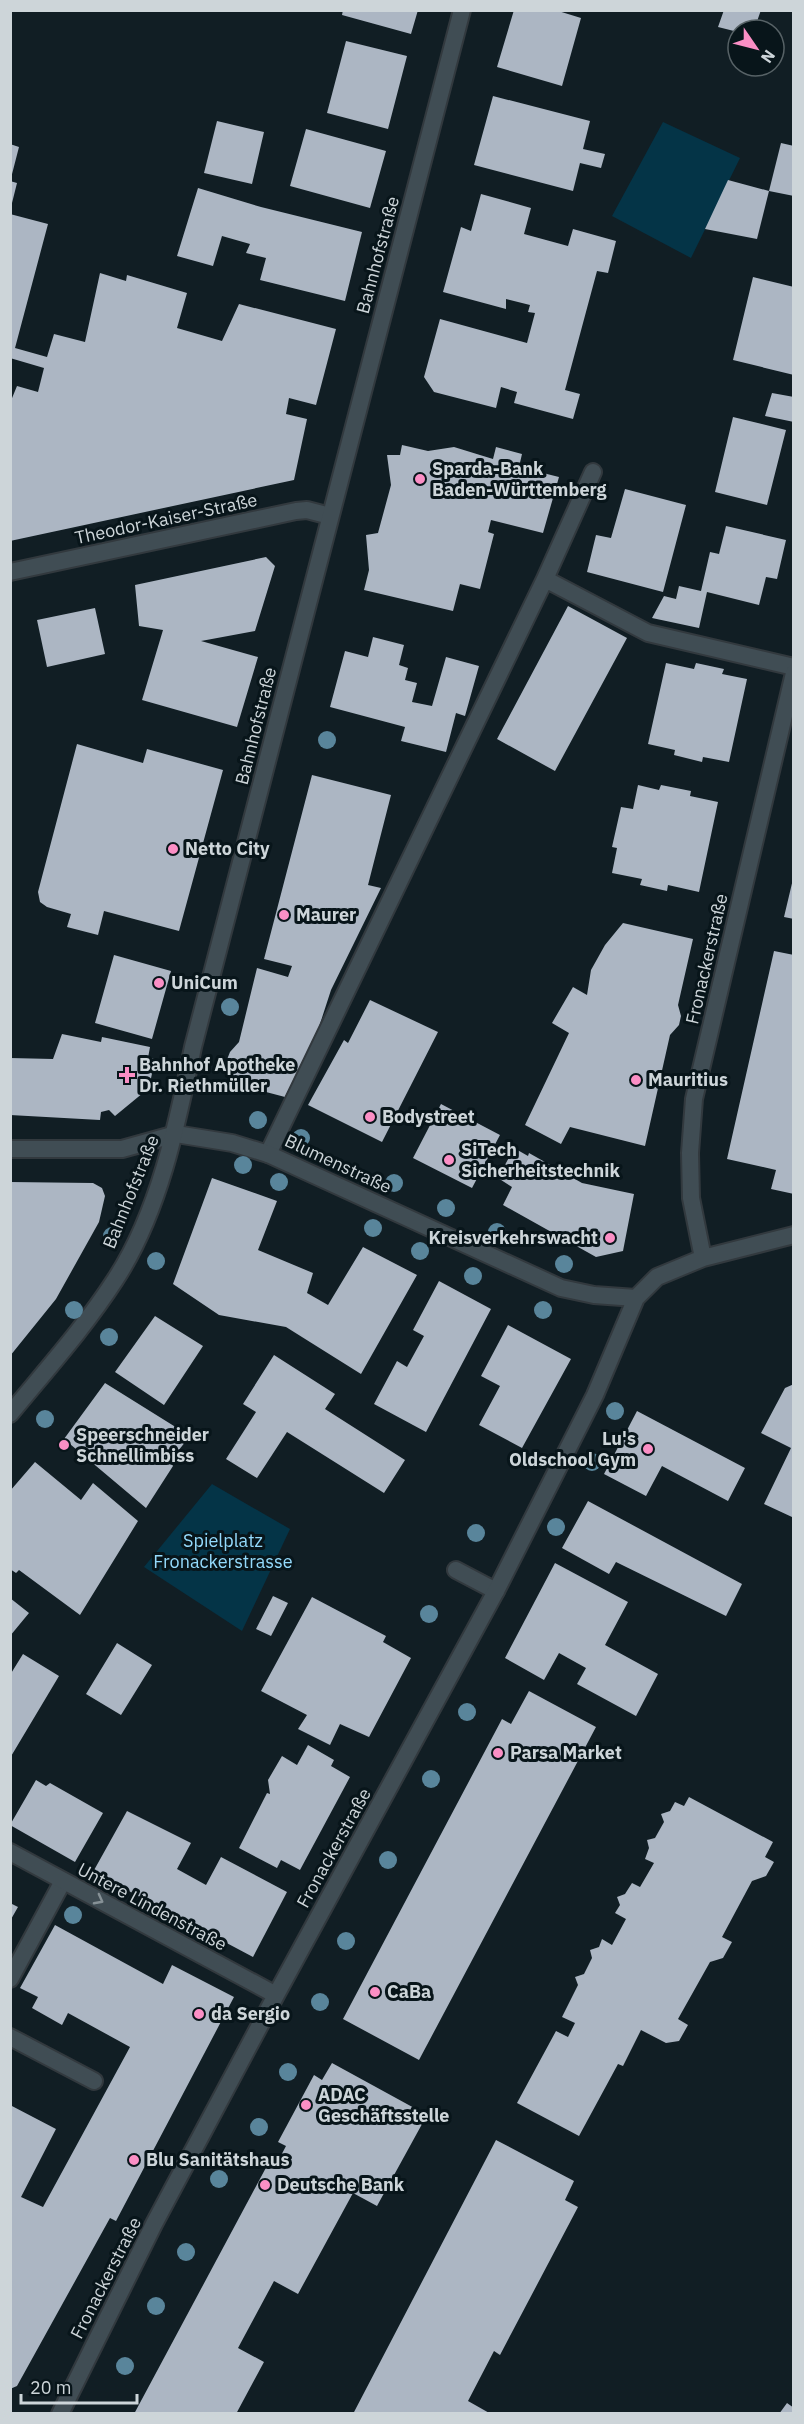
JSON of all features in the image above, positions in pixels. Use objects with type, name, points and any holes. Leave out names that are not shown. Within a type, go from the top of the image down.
[{"type":"street","name":"Bahnhofstraße","points":[[10,1414],[81,1328],[116,1279],[140,1235],[176,1134],[193,1047],[462,10]]},
{"type":"street","points":[[268,1154],[593,472]]},
{"type":"street","name":"Theodor-Kaiser-Straße","points":[[10,572],[296,511],[307,510],[330,516]]},
{"type":"street","points":[[544,579],[648,633],[794,667]]},
{"type":"street","name":"Fronackerstraße","points":[[703,1258],[691,1198],[690,1152],[694,1099],[794,673]]},
{"type":"street","name":"Blumenstraße","points":[[10,1149],[122,1149],[176,1134],[232,1143],[268,1154],[561,1288],[594,1295],[636,1298]]},
{"type":"street","points":[[636,1298],[657,1277],[703,1258],[794,1235]]},
{"type":"street","name":"Fronackerstraße","points":[[60,2414],[154,2224],[496,1591],[595,1395],[636,1298]]},
{"type":"street","points":[[456,1570],[496,1591]]},
{"type":"street","name":"Untere Lindenstraße","points":[[10,1852],[276,1995]]},
{"type":"street","points":[[10,1979],[63,1881]]},
{"type":"street","points":[[10,2037],[94,2081]]},
{"type":"green space","points":[[663,122],[740,158],[691,258],[612,216]]},
{"type":"green space","name":"Spielplatz Fronackerstrasse","points":[[212,1484],[290,1529],[242,1631],[144,1567]]},
{"type":"building","points":[[343,10],[418,10],[411,34],[342,15]]},
{"type":"building","points":[[514,10],[555,10],[581,18],[562,86],[497,67]]},
{"type":"building","points":[[724,10],[761,10],[758,18],[726,18],[726,29],[718,27]]},
{"type":"building","points":[[346,41],[407,56],[388,129],[327,113]]},
{"type":"building","points":[[493,96],[590,121],[583,149],[605,154],[601,168],[580,163],[573,191],[474,165]]},
{"type":"building","points":[[217,121],[264,132],[252,184],[204,173]]},
{"type":"building","points":[[306,129],[386,151],[370,208],[290,186]]},
{"type":"building","points":[[781,143],[794,146],[794,196],[769,191]]},
{"type":"building","points":[[10,144],[19,147],[11,178],[10,178]]},
{"type":"building","points":[[728,180],[769,191],[757,239],[705,229]]},
{"type":"building","points":[[10,181],[17,183],[11,207],[10,207]]},
{"type":"building","points":[[198,188],[261,207],[362,232],[345,301],[260,280],[266,258],[246,253],[250,244],[222,236],[213,266],[177,256]]},
{"type":"building","points":[[481,194],[531,208],[524,234],[568,246],[573,229],[616,241],[608,273],[597,271],[565,390],[580,394],[573,419],[514,403],[517,392],[501,387],[496,408],[434,392],[424,377],[440,319],[527,343],[535,313],[528,312],[530,305],[506,299],[506,309],[443,292],[461,227],[471,231]]},
{"type":"building","points":[[10,214],[48,224],[15,348],[47,357],[54,334],[85,342],[100,273],[126,281],[127,275],[187,293],[177,328],[222,341],[239,304],[336,329],[316,405],[289,398],[286,414],[307,419],[294,480],[10,541],[10,403],[17,386],[38,392],[44,368],[10,358]]},
{"type":"building","points":[[753,277],[794,287],[794,375],[733,360]]},
{"type":"building","points":[[772,393],[794,397],[794,422],[765,416]]},
{"type":"building","points":[[733,417],[786,430],[767,505],[715,492]]},
{"type":"building","points":[[402,445],[428,451],[454,447],[493,459],[496,447],[522,454],[519,467],[559,477],[543,533],[491,520],[488,532],[494,534],[480,589],[460,584],[453,611],[364,590],[369,570],[366,535],[378,533],[391,485],[387,455],[400,455]]},
{"type":"building","points":[[625,489],[686,505],[663,592],[587,572],[596,535],[611,538]]},
{"type":"building","points":[[726,526],[786,540],[777,579],[766,577],[759,605],[707,592],[699,628],[652,618],[664,596],[676,599],[679,586],[701,591],[710,552],[719,554]]},
{"type":"building","points":[[266,557],[275,566],[255,631],[201,641],[258,657],[237,727],[142,700],[163,630],[139,626],[135,585]]},
{"type":"building","points":[[568,606],[627,638],[555,771],[497,739]]},
{"type":"building","points":[[95,608],[105,654],[47,667],[37,620]]},
{"type":"building","points":[[373,637],[404,645],[399,665],[408,668],[405,680],[417,683],[412,702],[432,706],[446,657],[479,666],[465,716],[456,713],[446,752],[401,741],[405,727],[330,707],[345,651],[368,657]]},
{"type":"building","points":[[666,663],[694,669],[696,663],[724,669],[722,674],[747,679],[729,762],[703,757],[702,762],[674,755],[675,750],[648,744]]},
{"type":"building","points":[[77,744],[143,763],[147,749],[223,770],[179,931],[104,911],[98,935],[67,927],[71,914],[47,907],[40,902],[38,892]]},
{"type":"building","points":[[312,775],[391,795],[368,885],[381,888],[331,990],[319,1027],[285,1097],[266,1092],[251,1093],[229,1081],[226,1062],[230,1052],[239,1042],[257,968],[288,977],[292,966],[264,959]]},
{"type":"building","points":[[638,785],[659,790],[661,785],[691,791],[690,796],[718,802],[699,892],[668,885],[667,891],[640,885],[642,879],[612,873],[617,848],[612,847],[621,807],[633,809]]},
{"type":"building","points":[[794,880],[794,919],[784,917]]},
{"type":"building","points":[[623,923],[693,939],[678,1005],[681,1016],[679,1025],[670,1035],[645,1146],[570,1127],[561,1144],[525,1125],[569,1033],[552,1023],[573,987],[587,995],[591,970],[605,945]]},
{"type":"building","points":[[774,951],[794,955],[794,1194],[771,1189],[776,1170],[727,1159]]},
{"type":"building","points":[[114,955],[171,971],[152,1039],[95,1023]]},
{"type":"building","points":[[370,1000],[438,1032],[382,1142],[308,1105],[344,1040],[348,1043]]},
{"type":"building","points":[[62,1034],[101,1042],[102,1037],[150,1047],[148,1058],[155,1059],[149,1088],[115,1116],[109,1110],[101,1112],[100,1120],[10,1115],[10,1058],[53,1059]]},
{"type":"building","points":[[441,1104],[500,1135],[472,1188],[413,1158]]},
{"type":"building","points":[[514,1148],[528,1156],[529,1153],[582,1183],[634,1194],[623,1251],[596,1257],[503,1205],[512,1187],[498,1178]]},
{"type":"building","points":[[212,1178],[277,1201],[258,1250],[313,1273],[307,1293],[328,1305],[363,1247],[417,1275],[361,1374],[286,1327],[219,1315],[173,1284]]},
{"type":"building","points":[[10,1182],[93,1183],[102,1188],[105,1196],[99,1222],[56,1299],[10,1356]]},
{"type":"building","points":[[439,1281],[491,1309],[426,1432],[374,1404],[397,1361],[407,1367],[424,1336],[413,1330]]},
{"type":"building","points":[[155,1316],[203,1346],[164,1405],[115,1372]]},
{"type":"building","points":[[508,1325],[571,1359],[522,1448],[479,1425],[500,1386],[481,1376]]},
{"type":"building","points":[[274,1355],[335,1394],[325,1409],[405,1460],[384,1493],[287,1432],[257,1478],[226,1459],[256,1412],[243,1404]]},
{"type":"building","points":[[105,1383],[190,1436],[170,1461],[173,1466],[146,1508],[64,1439]]},
{"type":"building","points":[[794,1384],[794,1511],[792,1517],[764,1504],[791,1448],[761,1433],[785,1388]]},
{"type":"building","points":[[637,1411],[745,1468],[728,1501],[662,1466],[646,1496],[604,1474]]},
{"type":"building","points":[[35,1462],[81,1500],[93,1483],[138,1521],[80,1615],[19,1570],[16,1573],[10,1569],[10,1491]]},
{"type":"building","points":[[588,1501],[742,1584],[726,1616],[616,1562],[609,1574],[562,1548]]},
{"type":"building","points":[[555,1563],[628,1602],[605,1645],[658,1674],[636,1716],[577,1684],[586,1668],[559,1653],[544,1680],[505,1658]]},
{"type":"building","points":[[273,1596],[288,1603],[271,1636],[256,1629]]},
{"type":"building","points":[[312,1597],[386,1636],[383,1642],[411,1658],[369,1737],[340,1724],[330,1745],[298,1729],[307,1715],[261,1691]]},
{"type":"building","points":[[10,1598],[29,1613],[10,1636]]},
{"type":"building","points":[[117,1643],[152,1665],[121,1715],[86,1694]]},
{"type":"building","points":[[23,1654],[59,1676],[10,1758],[10,1675]]},
{"type":"building","points":[[529,1691],[596,1727],[419,2060],[343,2019],[502,1719],[511,1724]]},
{"type":"building","points":[[308,1745],[334,1760],[331,1766],[350,1777],[300,1870],[281,1860],[277,1868],[239,1848],[267,1793],[270,1794],[268,1780],[282,1756],[297,1765]]},
{"type":"building","points":[[36,1780],[46,1786],[50,1783],[103,1813],[75,1862],[10,1825]]},
{"type":"building","points":[[689,1797],[773,1842],[765,1857],[774,1862],[766,1876],[752,1881],[722,1937],[732,1942],[723,1958],[710,1962],[678,2019],[688,2025],[679,2041],[666,2043],[641,2030],[623,2066],[618,2064],[579,2136],[517,2103],[556,2031],[568,2037],[575,2023],[562,2017],[578,1985],[575,1977],[584,1974],[592,1958],[590,1950],[599,1947],[602,1939],[612,1945],[626,1919],[615,1913],[620,1905],[617,1897],[625,1894],[632,1883],[640,1887],[654,1863],[645,1859],[649,1848],[647,1840],[655,1838],[664,1822],[661,1814],[670,1811],[675,1802],[684,1806]]},
{"type":"building","points":[[127,1811],[191,1843],[177,1869],[206,1885],[221,1857],[287,1892],[253,1957],[93,1872]]},
{"type":"building","points":[[10,1903],[18,1907],[10,1921]]},
{"type":"building","points":[[55,1925],[163,1984],[172,1965],[234,1997],[116,2221],[110,2218],[17,2386],[10,2389],[10,2105],[56,2129],[21,2197],[43,2207],[130,2047],[68,2013],[62,2025],[32,2008],[38,1997],[20,1988]]},
{"type":"building","points":[[332,2063],[427,2115],[377,2206],[353,2193],[298,2294],[274,2281],[238,2348],[264,2362],[236,2414],[134,2414],[269,2162],[276,2165],[286,2146],[278,2142],[314,2075],[322,2080]]},
{"type":"building","points":[[496,2140],[574,2181],[565,2200],[578,2207],[500,2355],[494,2351],[468,2401],[491,2414],[353,2414]]},
{"type":"building","points":[[787,2403],[794,2408],[794,2414],[779,2414]]},
{"type":"place","name":"Sparda-Bank Baden-Württemberg","points":[[420,479]]},
{"type":"place","name":"Netto City","points":[[173,849]]},
{"type":"place","name":"Maurer","points":[[284,915]]},
{"type":"place","name":"UniCum","points":[[159,983]]},
{"type":"place","name":"Bahnhof Apotheke Dr. Riethmüller","points":[[127,1075]]},
{"type":"place","name":"Mauritius","points":[[636,1080]]},
{"type":"place","name":"Bodystreet","points":[[370,1117]]},
{"type":"place","name":"SiTech Sicherheitstechnik","points":[[449,1160]]},
{"type":"place","name":"Kreisverkehrswacht","points":[[610,1238]]},
{"type":"place","name":"Speerschneider Schnellimbiss","points":[[64,1445]]},
{"type":"place","name":"Lu's Oldschool Gym","points":[[648,1449]]},
{"type":"place","name":"Parsa Market","points":[[498,1753]]},
{"type":"place","name":"CaBa","points":[[375,1992]]},
{"type":"place","name":"da Sergio","points":[[199,2014]]},
{"type":"place","name":"ADAC Geschäftsstelle","points":[[306,2105]]},
{"type":"place","name":"Blu Sanitätshaus","points":[[134,2160]]},
{"type":"place","name":"Deutsche Bank","points":[[265,2185]]}]
